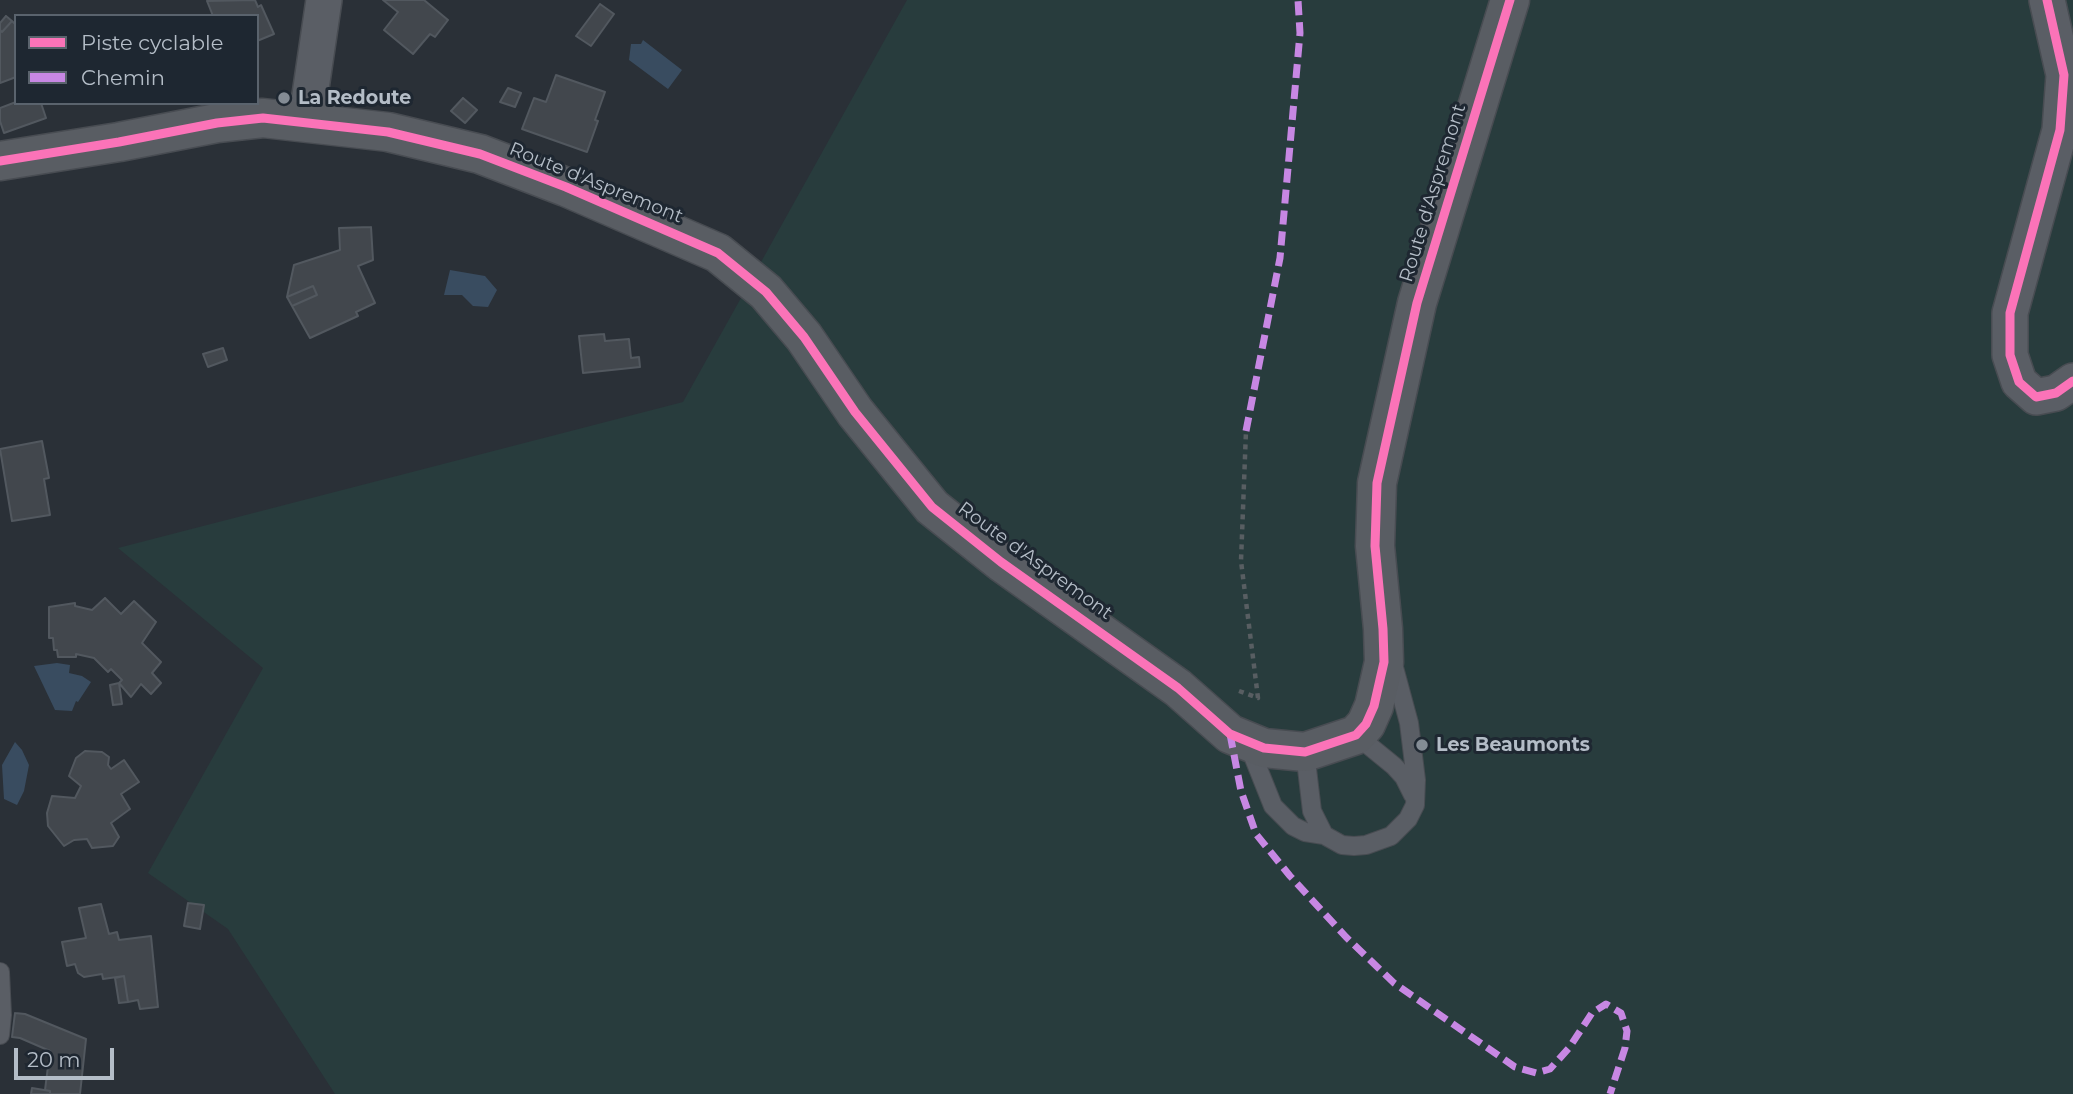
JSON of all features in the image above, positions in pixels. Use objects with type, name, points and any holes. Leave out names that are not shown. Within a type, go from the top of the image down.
[{"type":"street","points":[[306,122],[307,99],[324,0]]},
{"type":"street","name":"Route d'Aspremont","points":[[0,161],[119,142],[217,122],[263,118],[388,132],[480,154],[566,187],[718,253],[766,292],[804,337],[855,412],[932,507],[1001,562],[1178,688],[1230,734],[1264,748],[1305,752],[1356,734],[1366,724],[1374,706],[1384,662],[1375,547],[1377,483],[1417,303],[1510,0]]},
{"type":"street","points":[[2047,0],[2064,75],[2060,130],[2010,313],[2010,355],[2019,382],[2036,397],[2056,393],[2073,381]]},
{"type":"lane","points":[[1248,743],[1273,806],[1293,826],[1305,832],[1324,835],[1342,845],[1366,845],[1380,841],[1400,829],[1415,805],[1416,780],[1409,723],[1383,629]]},
{"type":"lane","points":[[1356,734],[1404,777],[1412,790],[1415,805]]},
{"type":"lane","points":[[1305,752],[1312,811],[1324,835]]},
{"type":"lane","points":[[0,972],[0,1035]]},
{"type":"path","points":[[1237,691],[1258,698],[1241,561],[1246,431]]},
{"type":"green space","points":[[907,0],[2073,0],[2073,1094],[335,1094],[228,929],[148,873],[263,668],[118,548],[683,402]]},
{"type":"water","points":[[643,40],[682,70],[668,89],[629,60],[631,44],[641,44]]},
{"type":"water","points":[[450,270],[485,276],[497,290],[488,307],[473,306],[462,295],[444,295]]},
{"type":"water","points":[[57,663],[70,665],[69,673],[82,676],[91,682],[78,702],[76,701],[72,711],[55,710],[34,666]]},
{"type":"water","points":[[15,742],[29,765],[24,791],[17,805],[4,799],[2,765]]},
{"type":"building","points":[[255,0],[258,7],[261,5],[274,34],[259,40],[259,14],[212,14],[207,1]]},
{"type":"building","points":[[383,0],[424,0],[448,20],[435,37],[430,34],[413,54],[384,30],[398,12]]},
{"type":"building","points":[[600,4],[614,14],[591,46],[576,36]]},
{"type":"building","points":[[6,16],[12,21],[2,32],[0,23]]},
{"type":"building","points":[[12,21],[14,23],[14,78],[0,83],[0,30],[2,32]]},
{"type":"building","points":[[556,75],[605,92],[587,152],[522,129],[534,98],[546,102]]},
{"type":"building","points":[[508,88],[521,93],[515,107],[500,102]]},
{"type":"building","points":[[463,98],[477,110],[465,123],[451,111]]},
{"type":"building","points":[[14,103],[14,105],[42,105],[46,118],[4,133],[0,108]]},
{"type":"building","points":[[371,227],[373,260],[358,266],[375,303],[356,312],[358,316],[310,338],[292,306],[317,295],[313,286],[287,297],[294,265],[340,250],[339,228]]},
{"type":"building","points":[[313,286],[317,295],[292,306],[287,297]]},
{"type":"building","points":[[604,334],[605,341],[629,339],[631,358],[639,357],[640,367],[583,373],[579,336]]},
{"type":"building","points":[[223,348],[227,360],[208,367],[203,354]]},
{"type":"building","points":[[42,441],[49,478],[44,479],[50,515],[12,521],[0,449]]},
{"type":"building","points":[[105,598],[121,614],[134,601],[156,622],[142,643],[161,662],[152,673],[161,683],[151,694],[141,684],[131,697],[119,683],[122,680],[111,669],[108,672],[94,658],[76,654],[76,657],[58,657],[57,650],[54,650],[53,638],[49,638],[49,607],[75,603],[75,606],[92,610]]},
{"type":"building","points":[[119,683],[122,704],[113,705],[110,685]]},
{"type":"building","points":[[85,751],[102,752],[109,757],[108,765],[111,769],[124,760],[139,782],[121,794],[130,809],[111,823],[119,837],[113,846],[92,848],[87,839],[74,840],[64,846],[48,826],[47,813],[52,796],[75,798],[81,786],[69,776],[76,758]]},
{"type":"building","points":[[188,903],[204,905],[200,929],[184,926]]},
{"type":"building","points":[[101,904],[109,934],[117,932],[119,940],[151,936],[158,1007],[140,1009],[138,1000],[128,1002],[124,976],[103,979],[102,974],[84,977],[78,973],[75,964],[67,966],[62,942],[86,938],[79,908]]},
{"type":"building","points":[[124,976],[128,1002],[119,1003],[115,978]]},
{"type":"building","points":[[15,1013],[25,1014],[86,1039],[80,1094],[50,1094],[50,1091],[45,1090],[50,1051],[12,1037]]},
{"type":"building","points":[[32,1088],[50,1091],[50,1094],[31,1094]]},
{"type":"marked path","points":[[1246,431],[1280,258],[1300,33],[1298,0]]},
{"type":"marked path","points":[[1230,734],[1241,791],[1256,834],[1346,937],[1394,983],[1515,1067],[1536,1073],[1550,1069],[1569,1048],[1592,1013],[1606,1004],[1621,1013],[1627,1031],[1625,1048],[1610,1094]]},
{"type":"cycle path","points":[[0,161],[217,123],[263,118],[388,132],[480,154],[566,187],[718,253],[766,292],[804,337],[855,412],[932,507],[1001,562],[1178,688],[1230,734],[1264,748],[1305,752],[1356,735],[1366,724],[1374,706],[1384,662],[1375,546],[1377,483],[1417,303],[1510,0]]},
{"type":"cycle path","points":[[2047,0],[2064,75],[2060,130],[2010,313],[2010,355],[2019,382],[2036,397],[2056,393],[2073,381]]},
{"type":"place","name":"La Redoute","points":[[284,98]]},
{"type":"place","name":"Les Beaumonts","points":[[1422,745]]}]
